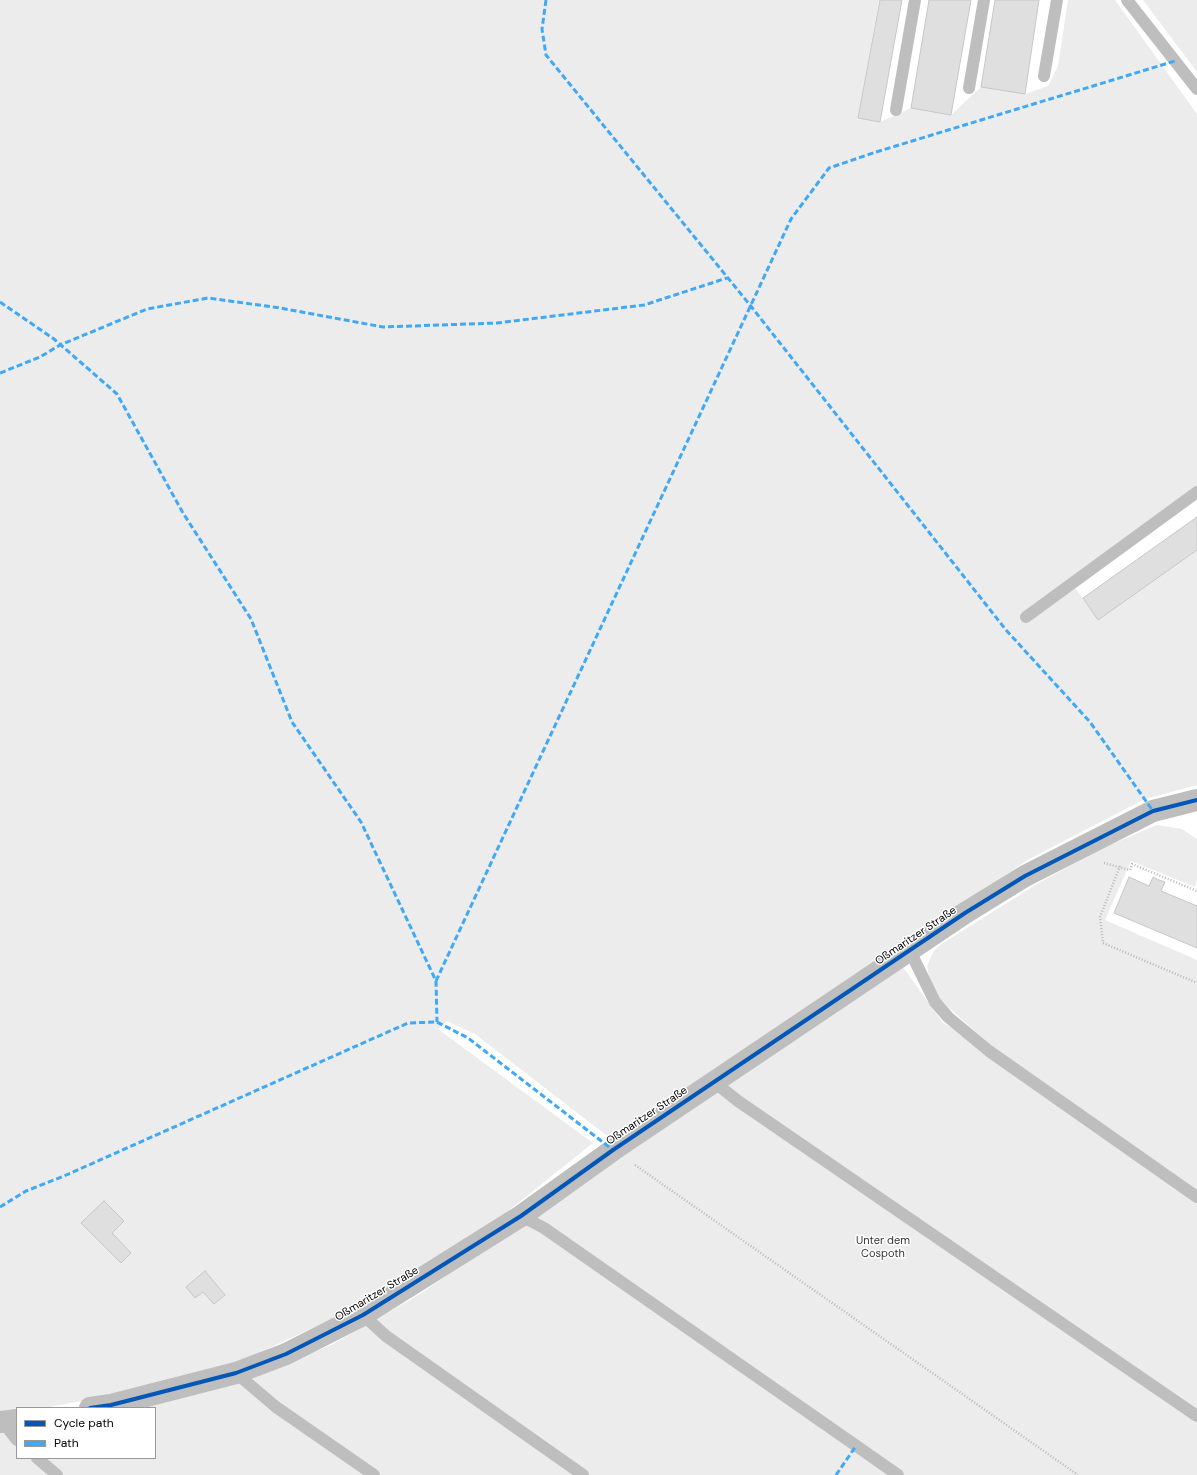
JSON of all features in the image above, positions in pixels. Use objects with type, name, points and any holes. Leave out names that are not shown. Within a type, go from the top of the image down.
[{"type":"street","name":"Oßmaritzer Straße","points":[[95,1407],[236,1373],[286,1354],[363,1314],[521,1216],[613,1150],[910,951],[964,913],[1025,876],[1153,811],[1197,800]]},
{"type":"lane","points":[[896,110],[915,0]]},
{"type":"lane","points":[[969,88],[984,0]]},
{"type":"lane","points":[[1044,76],[1057,0]]},
{"type":"lane","points":[[1127,0],[1197,89]]},
{"type":"lane","points":[[1026,617],[1197,492]]},
{"type":"lane","points":[[910,951],[935,1002],[954,1022],[989,1051],[1197,1197]]},
{"type":"lane","points":[[714,1082],[738,1101],[1197,1416]]},
{"type":"lane","points":[[521,1216],[544,1228],[898,1475]]},
{"type":"lane","points":[[363,1314],[386,1336],[583,1475]]},
{"type":"lane","points":[[236,1373],[276,1407],[374,1475]]},
{"type":"lane","points":[[7,1421],[16,1438]]},
{"type":"lane","points":[[38,1459],[57,1475]]},
{"type":"path","points":[[1064,856],[1120,866],[1130,870],[1132,864],[1197,891]]},
{"type":"path","points":[[1120,866],[1100,917],[1103,943],[1197,983]]},
{"type":"path","points":[[613,1150],[1078,1475]]},
{"type":"green space","points":[[0,0],[879,0],[858,118],[880,122],[911,108],[951,115],[981,87],[1025,94],[1048,86],[1058,66],[1068,0],[1115,0],[1197,114],[1197,490],[1072,584],[1099,619],[1197,550],[1197,785],[1145,799],[1029,859],[615,1142],[475,1034],[447,1021],[438,1029],[593,1143],[498,1219],[361,1306],[221,1370],[111,1396],[49,1407],[16,1407],[16,1412],[0,1415]]},
{"type":"green space","points":[[1143,0],[1197,0],[1197,72]]},
{"type":"green space","name":"Unter dem Cospoth","points":[[1157,825],[1182,829],[1197,839],[1197,880],[1195,887],[1131,861],[1105,920],[1197,960],[1197,1475],[0,1475],[0,1429],[16,1427],[16,1459],[156,1459],[156,1407],[135,1407],[274,1369],[333,1344],[417,1296],[900,963],[943,1023],[995,1049],[939,999],[930,982],[927,966],[933,952],[940,945],[1042,881],[1103,848]]},
{"type":"building","points":[[880,0],[902,0],[880,122],[858,118]]},
{"type":"building","points":[[929,0],[971,0],[951,115],[911,108]]},
{"type":"building","points":[[995,0],[1039,0],[1025,94],[981,87]]},
{"type":"building","points":[[1197,517],[1197,550],[1098,620],[1083,598]]},
{"type":"building","points":[[1129,877],[1149,886],[1153,877],[1165,882],[1161,891],[1197,906],[1197,948],[1114,913]]},
{"type":"building","points":[[104,1201],[124,1221],[112,1233],[131,1253],[121,1263],[81,1223]]},
{"type":"building","points":[[205,1271],[225,1295],[214,1304],[203,1292],[195,1298],[186,1287]]},
{"type":"marked path","points":[[546,0],[542,29],[546,55],[750,305],[1006,630],[1090,722],[1153,811]]},
{"type":"marked path","points":[[436,981],[791,219],[829,168],[876,152],[1175,61]]},
{"type":"marked path","points":[[0,373],[40,357],[60,345],[147,309],[208,298],[280,308],[383,327],[497,323],[644,305],[727,278]]},
{"type":"marked path","points":[[0,302],[54,339],[117,394],[183,513],[251,619],[292,722],[361,822],[436,981],[437,1022]]},
{"type":"marked path","points":[[0,1207],[26,1191],[64,1176],[408,1023],[437,1022],[468,1038],[613,1150]]},
{"type":"marked path","points":[[836,1475],[856,1446]]},
{"type":"cycle path","points":[[97,1407],[111,1405],[236,1373],[286,1354],[363,1315],[521,1216],[613,1150],[965,913],[1025,876],[1153,811],[1197,800]]}]
